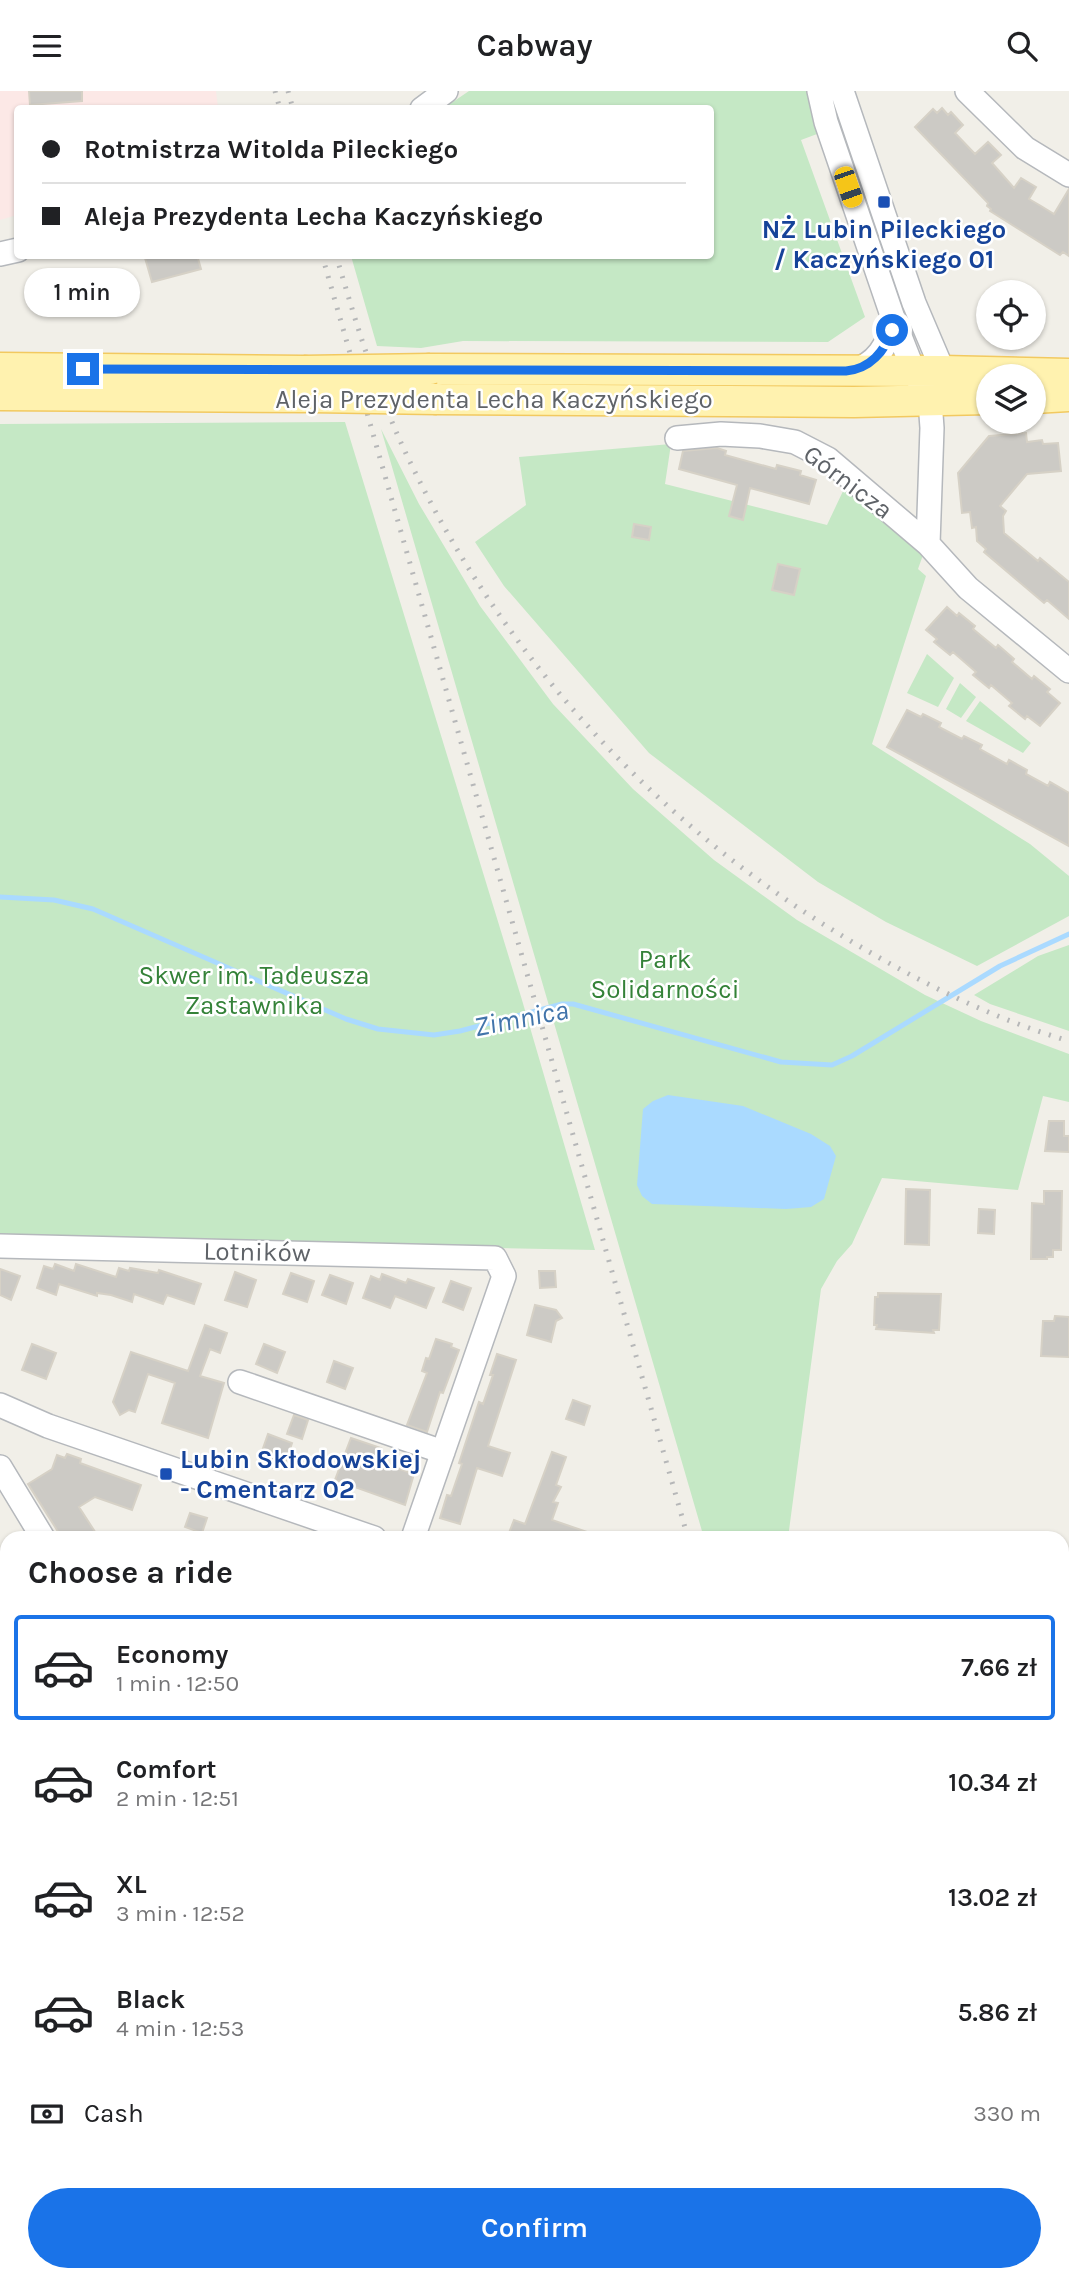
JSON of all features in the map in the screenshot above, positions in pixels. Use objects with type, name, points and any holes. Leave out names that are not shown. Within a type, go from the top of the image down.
[{"type":"main road","name":"Aleja Prezydenta Lecha Kaczyńskiego","points":[[0,368],[308,384],[437,399],[976,399]]},
{"type":"main road","name":"Aleja Prezydenta Lecha Kaczyńskiego","points":[[0,395],[308,384],[430,369],[1069,374]]},
{"type":"main road","points":[[1046,397],[1069,396]]},
{"type":"street","points":[[427,105],[446,91]]},
{"type":"street","points":[[819,91],[826,122],[894,321],[928,371]]},
{"type":"street","points":[[842,91],[914,303],[928,371],[930,401]]},
{"type":"street","points":[[967,91],[1025,148],[1069,175]]},
{"type":"street","points":[[846,371],[860,368],[878,355],[888,341],[894,321]]},
{"type":"street","name":"Górnicza","points":[[928,544],[932,428],[930,401]]},
{"type":"street","name":"Górnicza","points":[[677,438],[721,434],[760,436],[795,442],[828,459],[928,544],[968,587],[1069,671]]},
{"type":"street","name":"Lotników","points":[[0,1246],[495,1258],[504,1276],[443,1452]]},
{"type":"street","points":[[240,1382],[443,1452],[415,1531]]},
{"type":"street","points":[[0,1405],[48,1426],[354,1531]]},
{"type":"street","points":[[0,1467],[39,1531]]},
{"type":"shaded area","points":[[0,91],[216,91],[218,105],[14,105],[14,216],[0,220]]},
{"type":"green space","points":[[469,91],[809,91],[817,134],[801,140],[865,317],[828,342],[463,341],[421,348],[377,346],[352,259],[714,259],[714,105],[448,105]]},
{"type":"green space","name":"Skwer im. Tadeusza Zastawnika","points":[[345,422],[522,1000],[595,1250],[0,1238],[0,424]]},
{"type":"green space","name":"Park Solidarności","points":[[381,429],[419,504],[480,606],[553,704],[633,789],[714,860],[797,920],[925,995],[981,1021],[1069,1054],[1069,1102],[1043,1096],[1018,1190],[882,1178],[852,1244],[837,1261],[821,1289],[789,1531],[702,1531]]},
{"type":"green space","points":[[671,444],[665,484],[827,525],[844,489],[923,555],[918,569],[926,576],[872,744],[1030,844],[1069,876],[1069,916],[977,966],[886,922],[818,882],[649,753],[504,586],[475,542],[526,505],[519,457]]},
{"type":"green space","points":[[927,654],[954,678],[938,707],[907,693]]},
{"type":"green space","points":[[960,683],[976,697],[961,718],[946,709]]},
{"type":"green space","points":[[980,701],[1031,743],[1023,753],[966,721]]},
{"type":"green space","points":[[1069,945],[1069,1031],[990,1004],[974,995],[1038,956]]},
{"type":"water","points":[[668,1095],[743,1106],[811,1134],[830,1146],[836,1156],[824,1199],[811,1207],[786,1209],[652,1204],[642,1196],[637,1185],[643,1109]]},
{"type":"building","points":[[29,91],[82,91],[82,101],[30,105]]},
{"type":"building","points":[[942,108],[948,115],[951,112],[963,125],[955,133],[975,154],[988,142],[1001,155],[992,163],[1014,188],[1021,178],[1036,187],[1029,199],[1054,214],[1069,189],[1069,256],[1063,252],[1060,255],[990,211],[988,203],[915,127],[933,109],[937,113]]},
{"type":"building","points":[[145,259],[198,259],[201,269],[152,282]]},
{"type":"building","points":[[1026,434],[1027,442],[1042,440],[1043,444],[1058,443],[1061,471],[1027,474],[1000,506],[1006,511],[1003,516],[1004,533],[1069,582],[1069,619],[1047,600],[1044,603],[984,552],[986,549],[977,541],[976,527],[972,528],[970,512],[962,513],[958,473],[989,436]]},
{"type":"building","points":[[717,448],[726,451],[725,455],[776,469],[777,465],[801,471],[800,475],[816,480],[809,504],[750,488],[743,520],[729,516],[737,485],[679,469],[683,451]]},
{"type":"building","points":[[634,524],[651,527],[649,540],[632,537]]},
{"type":"building","points":[[778,564],[800,569],[794,595],[772,590]]},
{"type":"building","points":[[947,607],[975,626],[973,629],[996,648],[998,645],[1014,659],[1012,662],[1032,679],[1034,676],[1050,689],[1047,692],[1060,703],[1040,726],[1027,716],[1025,719],[1009,706],[1012,703],[991,685],[989,688],[973,675],[976,672],[953,652],[950,655],[934,642],[937,639],[926,630]]},
{"type":"building","points":[[907,710],[941,723],[939,727],[962,739],[964,736],[982,745],[980,749],[1007,764],[1009,760],[1027,770],[1026,774],[1048,786],[1050,782],[1069,793],[1069,846],[887,747]]},
{"type":"building","points":[[1049,1121],[1064,1121],[1064,1136],[1069,1136],[1069,1152],[1045,1151]]},
{"type":"building","points":[[906,1189],[930,1190],[929,1245],[905,1244]]},
{"type":"building","points":[[1044,1191],[1062,1191],[1061,1250],[1053,1250],[1053,1257],[1047,1259],[1031,1259],[1032,1203],[1044,1204]]},
{"type":"building","points":[[979,1209],[995,1210],[994,1234],[978,1233]]},
{"type":"building","points":[[55,1264],[74,1271],[76,1264],[116,1277],[119,1268],[158,1273],[159,1270],[201,1284],[194,1304],[167,1295],[163,1304],[134,1294],[132,1302],[111,1295],[97,1293],[97,1296],[59,1284],[56,1295],[37,1288],[44,1266],[53,1269]]},
{"type":"building","points":[[0,1269],[20,1276],[11,1300],[0,1295]]},
{"type":"building","points":[[539,1271],[555,1271],[556,1287],[540,1288]]},
{"type":"building","points":[[235,1272],[256,1280],[247,1307],[225,1300]]},
{"type":"building","points":[[291,1273],[314,1281],[307,1302],[283,1294]]},
{"type":"building","points":[[382,1274],[406,1283],[408,1279],[434,1288],[426,1308],[395,1296],[390,1308],[363,1298],[371,1276],[380,1280]]},
{"type":"building","points":[[330,1275],[353,1283],[346,1304],[322,1295]]},
{"type":"building","points":[[451,1281],[471,1288],[463,1310],[443,1302]]},
{"type":"building","points":[[878,1293],[941,1294],[939,1330],[933,1330],[934,1333],[876,1329],[875,1297],[878,1297]]},
{"type":"building","points":[[535,1305],[556,1310],[562,1318],[556,1321],[551,1342],[527,1335]]},
{"type":"building","points":[[1055,1316],[1069,1317],[1069,1357],[1041,1356],[1043,1321],[1054,1321]]},
{"type":"building","points":[[205,1325],[227,1333],[220,1353],[210,1349],[200,1376],[224,1383],[208,1438],[162,1423],[175,1383],[148,1374],[135,1412],[129,1410],[120,1415],[113,1402],[131,1352],[188,1371]]},
{"type":"building","points":[[436,1339],[452,1344],[451,1347],[459,1350],[443,1393],[440,1392],[427,1432],[407,1425],[427,1373],[422,1371],[426,1358],[429,1359]]},
{"type":"building","points":[[32,1344],[56,1353],[46,1379],[22,1370]]},
{"type":"building","points":[[264,1344],[285,1352],[277,1373],[256,1364]]},
{"type":"building","points":[[497,1354],[516,1360],[488,1446],[510,1453],[502,1476],[477,1468],[460,1524],[440,1518],[447,1495],[451,1496],[462,1464],[459,1463],[479,1402],[483,1404]]},
{"type":"building","points":[[334,1361],[353,1368],[345,1389],[327,1382]]},
{"type":"building","points":[[573,1400],[590,1406],[584,1425],[566,1419]]},
{"type":"building","points":[[294,1415],[308,1420],[302,1439],[287,1434]]},
{"type":"building","points":[[268,1434],[292,1443],[285,1464],[263,1460],[261,1454]]},
{"type":"building","points":[[351,1438],[381,1448],[376,1461],[414,1474],[405,1505],[335,1480]]},
{"type":"building","points":[[552,1452],[566,1457],[556,1485],[561,1487],[553,1502],[558,1503],[552,1520],[584,1531],[510,1531],[514,1520],[525,1524]]},
{"type":"building","points":[[67,1454],[81,1459],[80,1463],[141,1485],[132,1510],[95,1497],[79,1507],[94,1531],[58,1531],[28,1484],[52,1469],[57,1455],[65,1458]]},
{"type":"building","points":[[190,1513],[207,1518],[203,1531],[185,1527]]},
{"type":"waterway","name":"Zimnica","points":[[0,897],[54,900],[93,909],[346,1019],[378,1029],[434,1035],[460,1031],[562,1004],[573,1004],[781,1062],[832,1065],[852,1056],[1000,966],[1069,934]]},
{"type":"railway","points":[[275,91],[279,105]]},
{"type":"railway","points":[[288,91],[292,105]]},
{"type":"railway","points":[[323,259],[686,1531]]},
{"type":"railway","points":[[337,259],[361,338],[391,420],[415,472],[454,544],[497,612],[545,677],[598,738],[655,795],[716,847],[781,896],[849,940],[956,998],[1069,1041]]},
{"type":"place","name":"NŻ Lubin Pileckiego / Kaczyńskiego 01","points":[[884,202]]},
{"type":"place","name":"Lubin Skłodowskiej - Cmentarz 02","points":[[166,1474]]},
{"type":"route","points":[[83,369],[853,371],[865,366],[878,355],[885,347],[892,330]]}]
